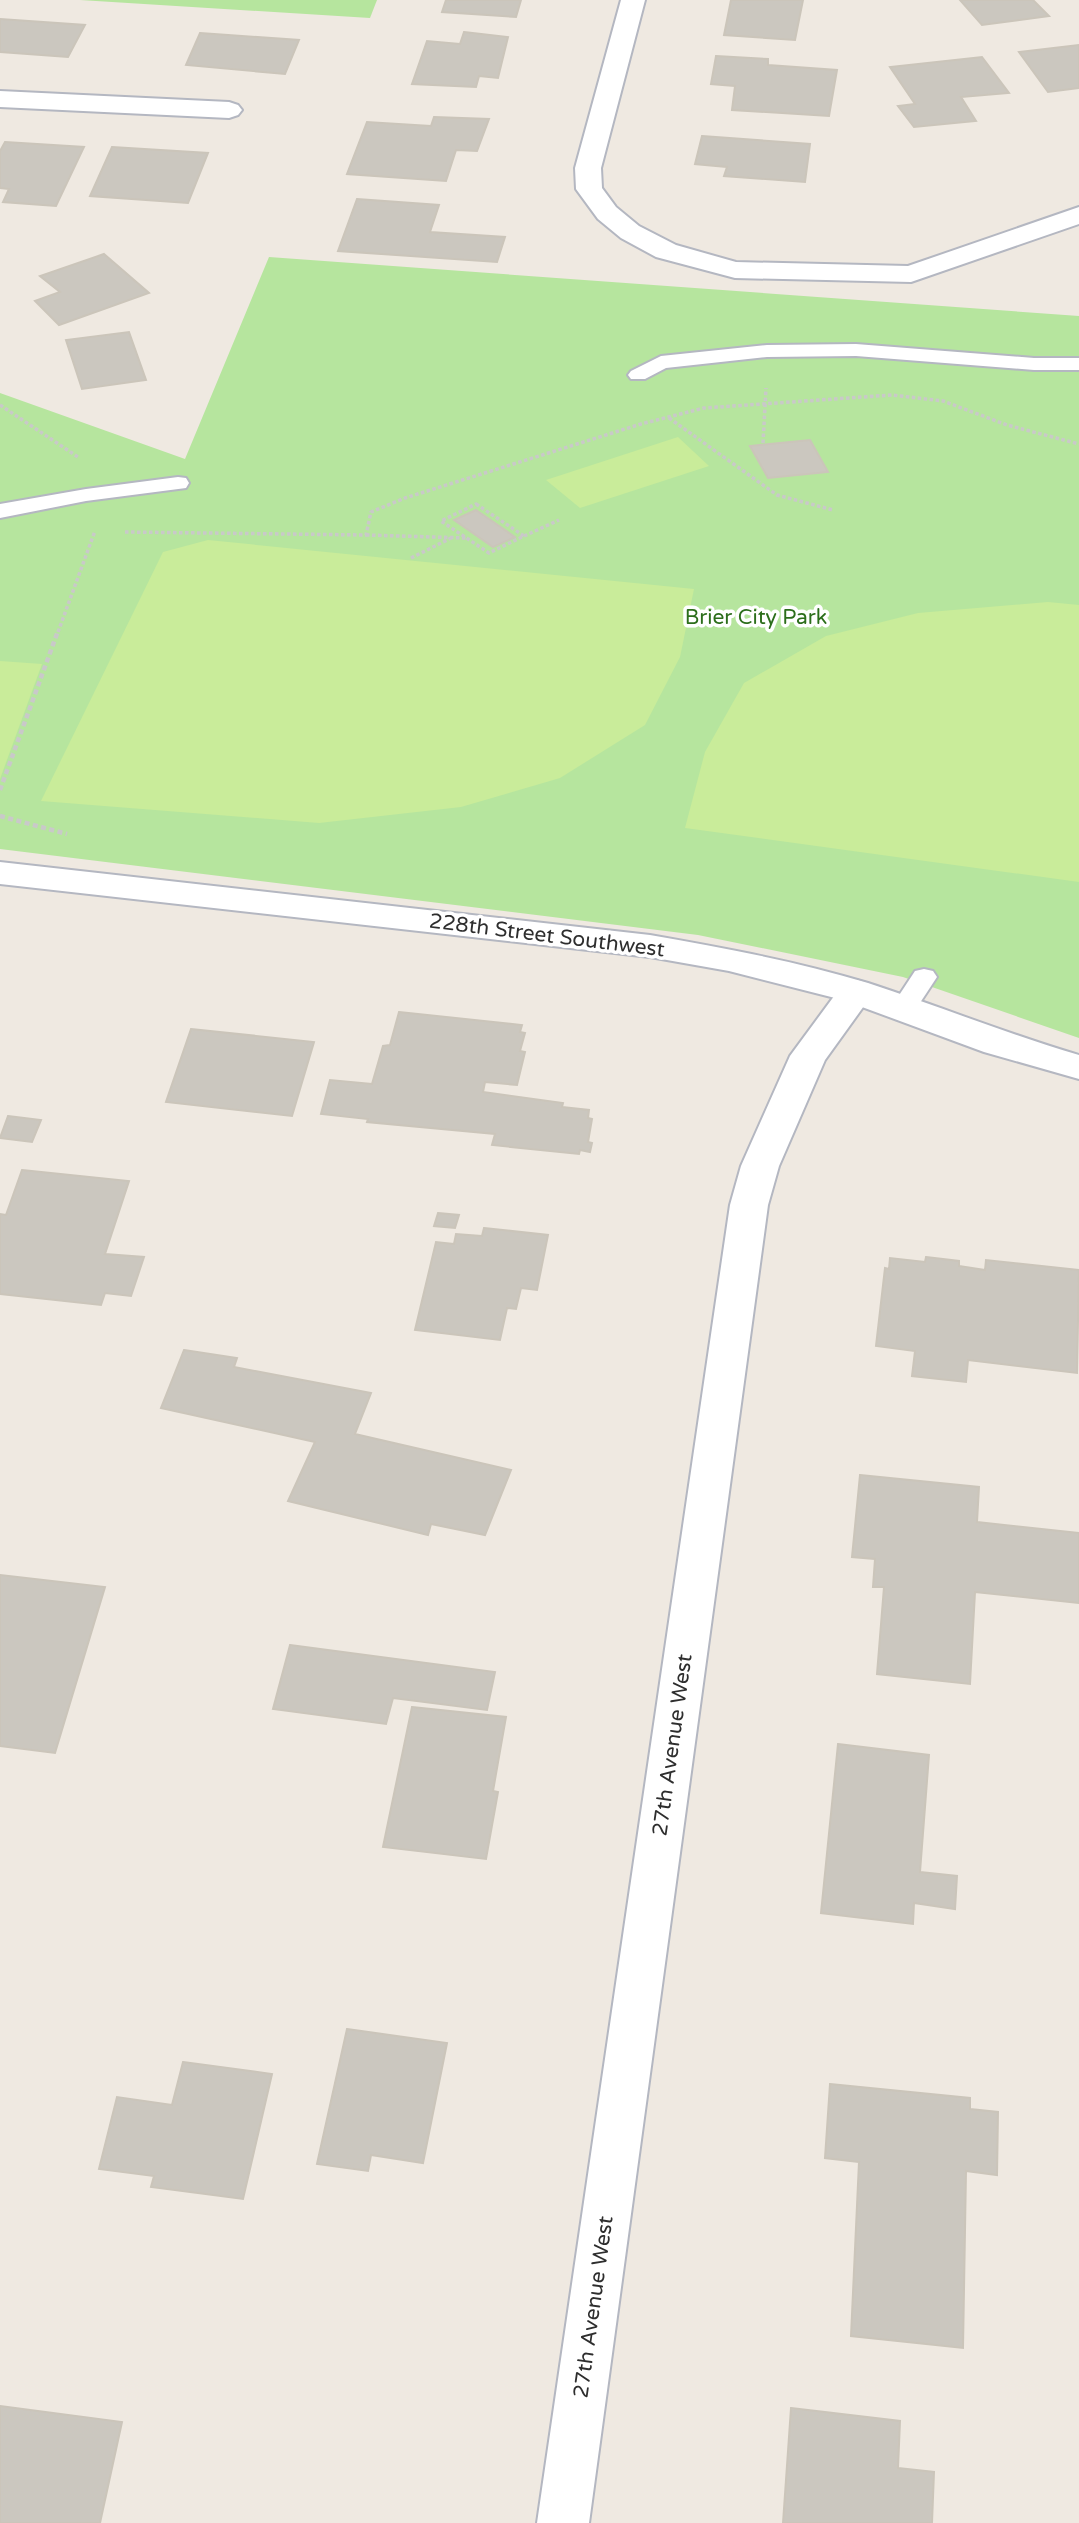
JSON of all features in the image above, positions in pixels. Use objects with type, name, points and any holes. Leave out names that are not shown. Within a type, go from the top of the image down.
[{"type":"street","points":[[633,0],[588,168],[589,189],[607,213],[629,232],[666,251],[735,270],[911,274],[1079,215]]},
{"type":"street","points":[[0,99],[229,110]]},
{"type":"street","name":"228th Street Southwest","points":[[0,873],[650,946],[729,960],[856,992],[997,1042],[1079,1067]]},
{"type":"street","name":"27th Avenue West","points":[[563,2523],[749,1205],[760,1166],[808,1056],[856,992]]},
{"type":"lane","points":[[639,375],[661,362],[767,351],[856,350],[1034,364],[1079,364]]},
{"type":"lane","points":[[0,511],[178,483]]},
{"type":"lane","points":[[903,1009],[924,977]]},
{"type":"path","points":[[366,536],[370,512],[405,498],[704,408],[892,395],[943,401],[1007,425],[1079,444]]},
{"type":"path","points":[[0,405],[129,489]]},
{"type":"path","points":[[668,417],[776,495],[833,510]]},
{"type":"path","points":[[524,536],[476,504],[440,521],[489,553],[559,520]]},
{"type":"path","points":[[0,790],[95,531]]},
{"type":"path","points":[[122,531],[466,538]]},
{"type":"path","points":[[411,558],[452,538]]},
{"type":"green space","points":[[80,0],[377,0],[370,18]]},
{"type":"green space","name":"Brier City Park","points":[[269,257],[1079,316],[1079,1038],[903,977],[698,935],[0,849],[0,393],[185,459]]},
{"type":"green space","points":[[678,437],[709,466],[580,508],[546,480]]},
{"type":"green space","points":[[208,540],[694,589],[680,657],[645,725],[560,778],[461,807],[319,823],[41,801],[163,552]]},
{"type":"green space","points":[[1048,602],[1079,605],[1079,882],[685,828],[705,752],[744,683],[826,636],[918,613]]},
{"type":"green space","points":[[0,661],[42,664],[0,779]]},
{"type":"building","points":[[446,0],[521,0],[516,17],[442,12]]},
{"type":"building","points":[[731,0],[803,0],[795,40],[724,35]]},
{"type":"building","points":[[960,0],[1033,0],[1049,16],[982,25]]},
{"type":"building","points":[[0,19],[85,25],[68,57],[0,52]]},
{"type":"building","points":[[464,32],[508,37],[498,78],[479,76],[476,87],[412,84],[427,41],[460,44]]},
{"type":"building","points":[[200,33],[299,40],[285,74],[186,65]]},
{"type":"building","points":[[1079,45],[1079,88],[1048,92],[1019,52]]},
{"type":"building","points":[[716,56],[768,59],[768,65],[837,70],[829,116],[732,110],[735,86],[711,84]]},
{"type":"building","points":[[982,57],[1009,93],[961,97],[976,121],[914,127],[898,106],[915,104],[890,67]]},
{"type":"building","points":[[434,117],[489,119],[477,151],[456,150],[446,181],[347,174],[367,122],[431,126]]},
{"type":"building","points":[[702,136],[810,144],[805,182],[724,176],[727,167],[695,164]]},
{"type":"building","points":[[5,142],[84,147],[56,206],[3,202],[9,189],[0,188],[0,151]]},
{"type":"building","points":[[112,147],[208,153],[188,203],[90,196]]},
{"type":"building","points":[[357,199],[439,205],[430,232],[505,237],[497,262],[338,251]]},
{"type":"building","points":[[104,254],[149,293],[59,325],[35,301],[60,292],[40,276]]},
{"type":"building","points":[[129,332],[146,380],[82,389],[66,340]]},
{"type":"building","points":[[810,440],[828,472],[768,478],[750,446]]},
{"type":"building","points":[[476,510],[515,537],[493,547],[454,520]]},
{"type":"building","points":[[399,1012],[522,1025],[520,1032],[525,1033],[520,1051],[525,1052],[517,1085],[485,1082],[483,1092],[563,1103],[562,1107],[589,1110],[588,1118],[592,1119],[588,1142],[592,1143],[590,1152],[580,1150],[579,1154],[492,1145],[495,1134],[367,1122],[368,1119],[321,1114],[330,1080],[372,1084],[383,1046],[390,1045]]},
{"type":"building","points":[[191,1029],[314,1042],[292,1116],[166,1102]]},
{"type":"building","points":[[8,1116],[41,1120],[32,1142],[0,1138]]},
{"type":"building","points":[[22,1170],[129,1181],[105,1254],[144,1257],[131,1296],[105,1293],[101,1305],[0,1294],[0,1214],[6,1215]]},
{"type":"building","points":[[438,1213],[459,1215],[455,1228],[434,1226]]},
{"type":"building","points":[[484,1228],[548,1235],[537,1290],[521,1288],[516,1309],[507,1308],[500,1340],[415,1330],[436,1242],[454,1244],[456,1234],[482,1236]]},
{"type":"building","points":[[926,1257],[959,1261],[959,1266],[985,1270],[986,1260],[1079,1270],[1077,1373],[968,1360],[966,1382],[912,1376],[915,1351],[876,1346],[885,1268],[889,1269],[890,1258],[925,1262]]},
{"type":"building","points":[[184,1350],[237,1358],[234,1367],[371,1393],[355,1434],[511,1470],[485,1535],[431,1524],[428,1535],[288,1501],[315,1442],[161,1408]]},
{"type":"building","points":[[860,1475],[979,1487],[977,1522],[1079,1533],[1079,1603],[975,1592],[970,1684],[877,1674],[884,1587],[873,1587],[875,1559],[852,1557]]},
{"type":"building","points":[[0,1575],[105,1587],[55,1753],[0,1746]]},
{"type":"building","points":[[290,1645],[495,1672],[487,1710],[393,1698],[386,1724],[273,1709]]},
{"type":"building","points":[[412,1707],[506,1717],[493,1791],[498,1792],[486,1859],[383,1847]]},
{"type":"building","points":[[838,1744],[929,1755],[920,1872],[957,1876],[955,1909],[914,1903],[913,1924],[821,1913]]},
{"type":"building","points":[[347,2029],[447,2043],[423,2163],[371,2155],[368,2171],[317,2164]]},
{"type":"building","points":[[183,2062],[272,2074],[243,2199],[151,2187],[154,2176],[99,2169],[117,2097],[172,2105]]},
{"type":"building","points":[[830,2084],[970,2098],[970,2109],[998,2112],[997,2175],[966,2171],[963,2348],[851,2336],[859,2162],[825,2158]]},
{"type":"building","points":[[0,2406],[122,2422],[100,2523],[0,2523]]},
{"type":"building","points":[[791,2408],[900,2421],[898,2468],[934,2472],[932,2523],[783,2523]]}]
